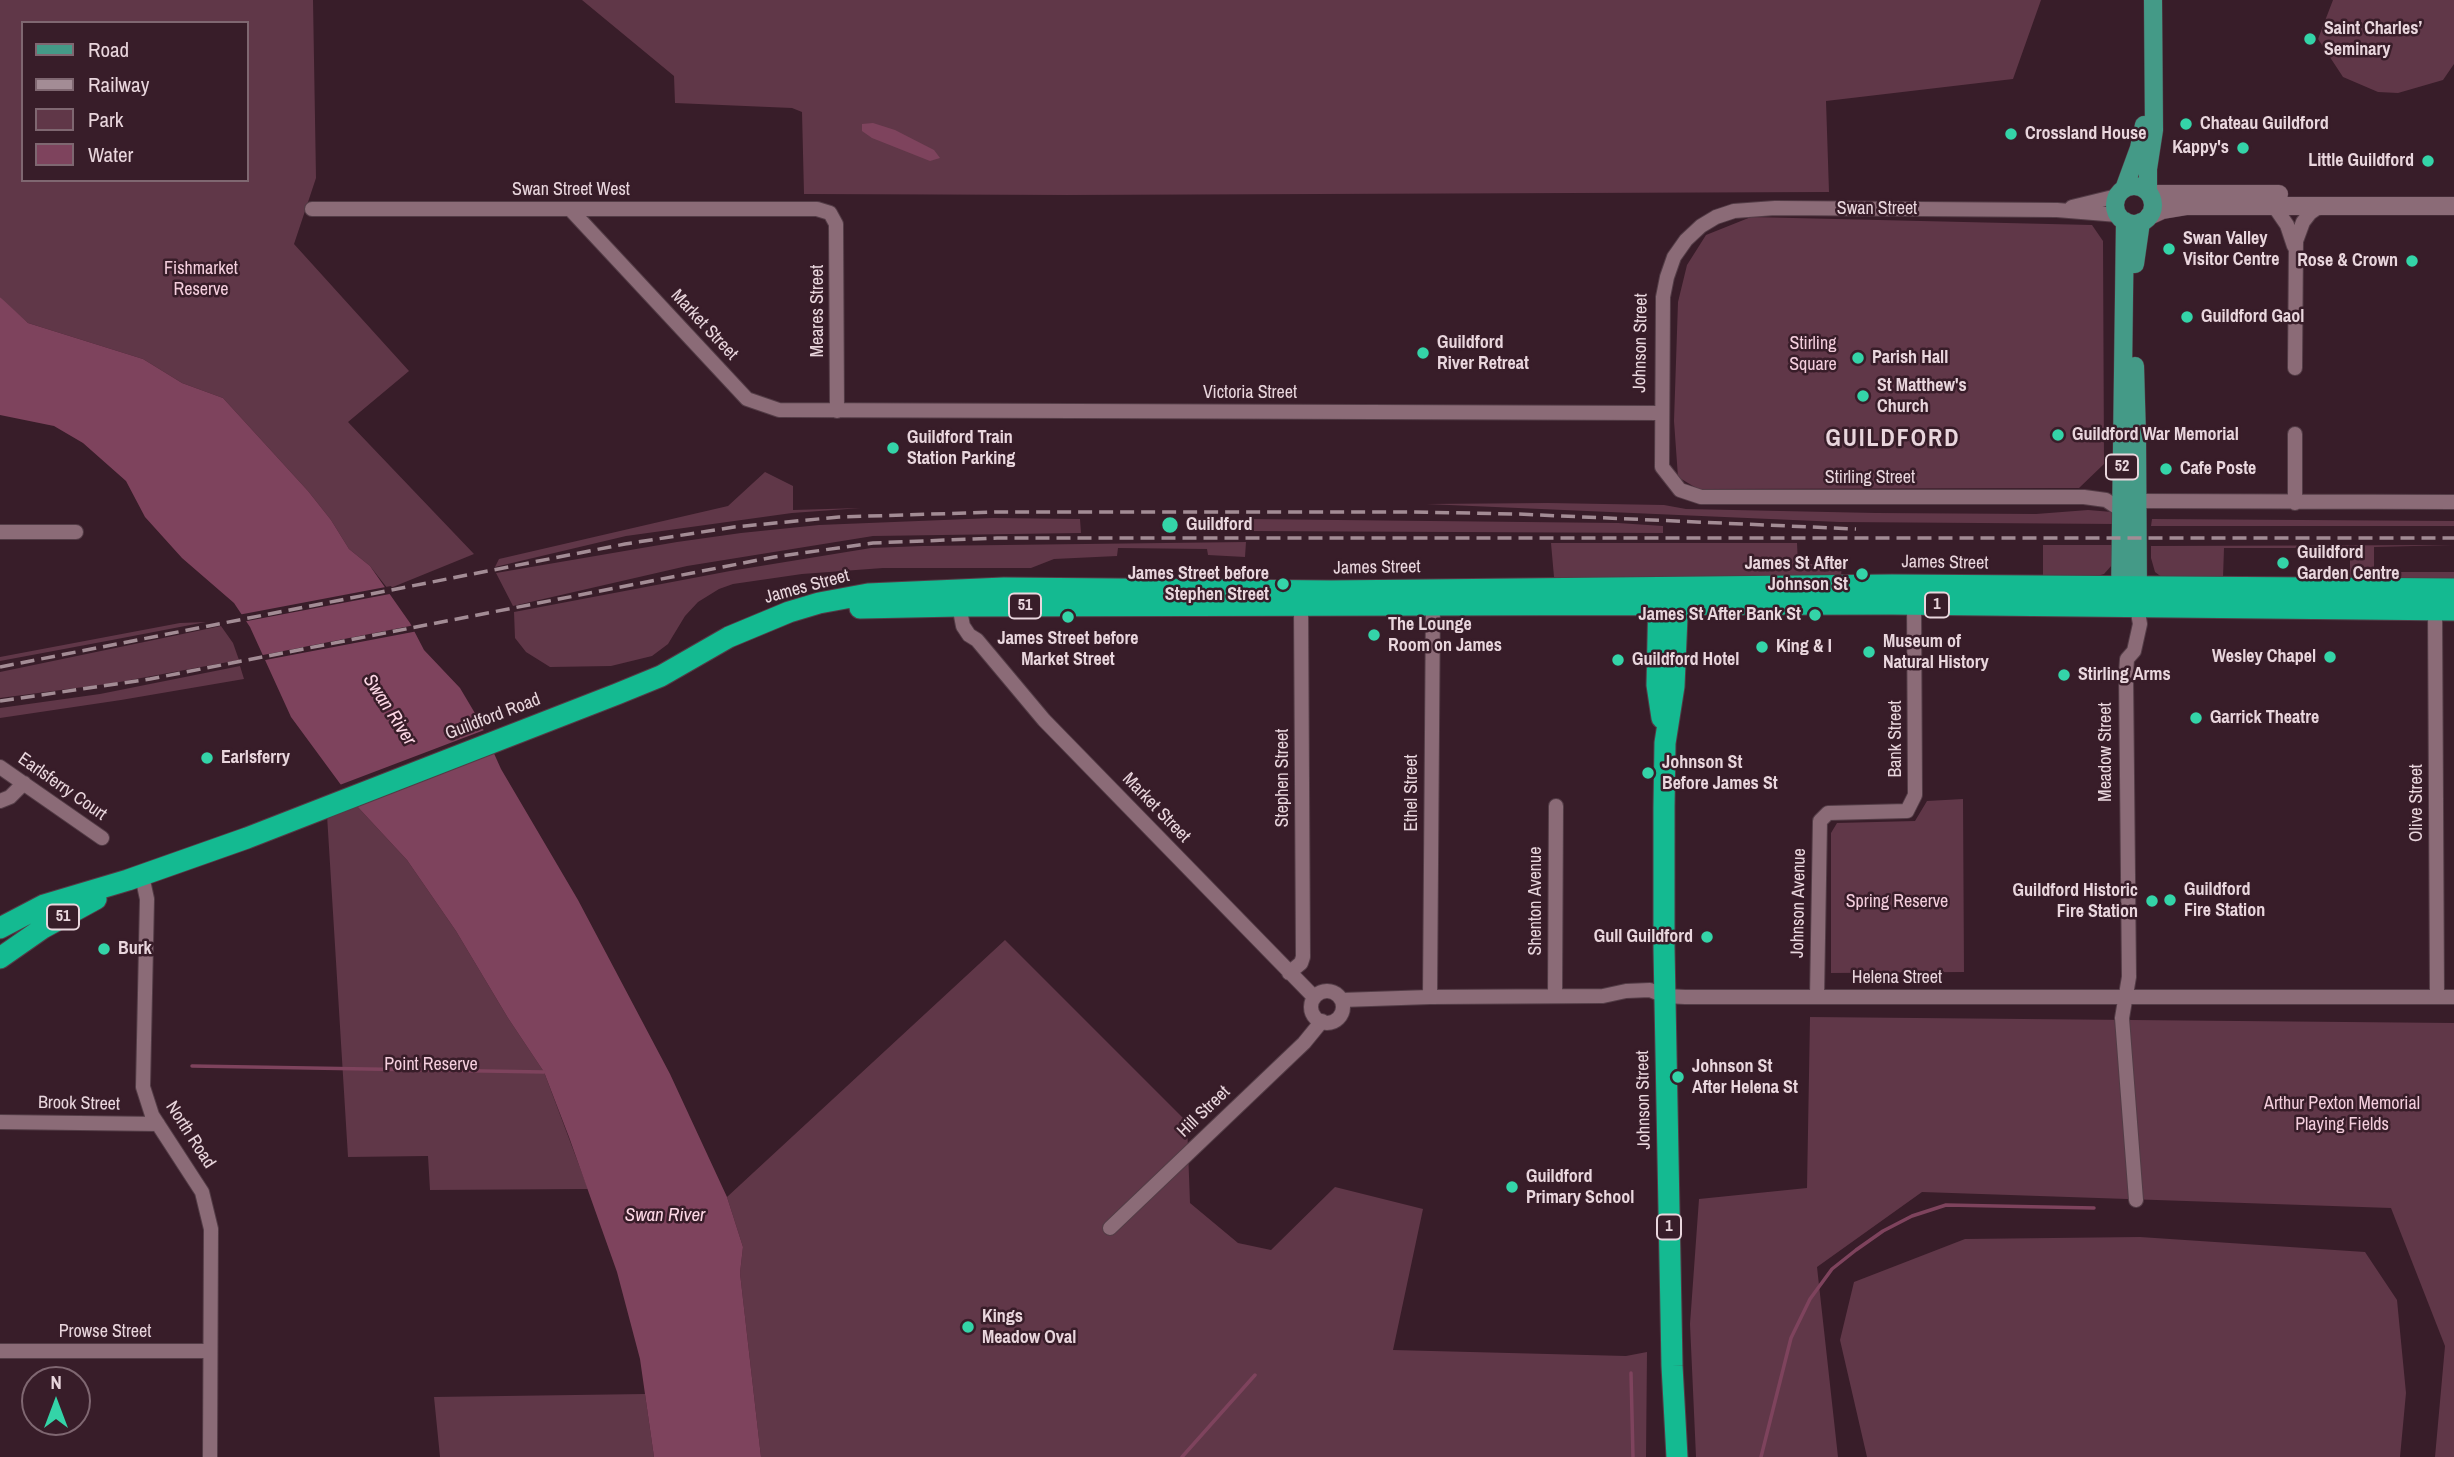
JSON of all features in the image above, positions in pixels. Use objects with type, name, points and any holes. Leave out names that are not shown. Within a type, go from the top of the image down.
[{"type":"highway","name":"James Street","points":[[751,628],[824,611],[1029,589],[1280,591],[1434,598]]},
{"type":"highway","points":[[1029,589],[1032,597],[1040,601],[1071,601],[1104,606]]},
{"type":"highway","name":"James Street","points":[[2129,597],[2454,589]]},
{"type":"highway","name":"James Street","points":[[962,598],[1104,606],[1301,606],[1434,598],[1914,595],[2129,597],[2445,610]]},
{"type":"highway","name":"Johnson Street","points":[[1668,596],[1657,685],[1665,743],[1665,996],[1672,1352],[1677,1457]]},
{"type":"highway","name":"Guildford Road","points":[[0,928],[44,905],[135,878],[247,838],[617,694],[661,676],[729,637],[751,628]]},
{"type":"highway","name":"Guildford Road","points":[[0,958],[43,928],[135,878]]},
{"type":"main road","name":"52","points":[[2144,0],[2143,136],[2115,205],[2133,218],[2153,207],[2149,193],[2148,169],[2154,130],[2153,0]]},
{"type":"main road","points":[[2121,192],[2139,187],[2149,193]]},
{"type":"main road","name":"Meadow Street","points":[[2129,597],[2121,510],[2133,218]]},
{"type":"main road","name":"Meadow Street","points":[[2129,597],[2138,501],[2133,218]]},
{"type":"street","name":"Swan Street","points":[[2057,210],[2121,192]]},
{"type":"street","points":[[2149,193],[2454,196]]},
{"type":"street","name":"Swan Street","points":[[1701,226],[1725,214],[1754,209],[2057,210],[2133,218],[2186,206],[2454,206]]},
{"type":"street","points":[[2274,206],[2287,225],[2295,254]]},
{"type":"street","points":[[2295,368],[2295,254],[2298,233],[2303,222],[2320,206]]},
{"type":"street","name":"Swan Street West","points":[[312,209],[817,209],[830,213]]},
{"type":"street","name":"Market Street","points":[[570,209],[747,399],[779,410],[837,411]]},
{"type":"street","name":"Meares Street","points":[[830,213],[836,224],[837,411]]},
{"type":"street","name":"Johnson Street","points":[[1665,472],[1662,467],[1663,297],[1667,277],[1679,249],[1701,226]]},
{"type":"street","name":"Victoria Street","points":[[837,411],[1662,413]]},
{"type":"street","points":[[2295,434],[2295,503]]},
{"type":"street","name":"Stirling Street","points":[[1665,472],[1680,490],[1690,495],[1714,498],[2084,497],[2106,500],[2121,510]]},
{"type":"street","name":"Stirling Street","points":[[2084,497],[2109,489],[2122,479]]},
{"type":"street","points":[[2138,501],[2454,502]]},
{"type":"street","points":[[0,531],[76,532]]},
{"type":"street","points":[[1280,591],[1296,597],[1301,606]]},
{"type":"street","name":"Bank Street","points":[[1828,813],[1907,811],[1915,795],[1914,595]]},
{"type":"street","name":"Meadow Street","points":[[2129,597],[2140,616],[2134,651],[2127,659],[2129,977],[2122,1018],[2136,1200]]},
{"type":"street","name":"Market Street","points":[[962,598],[977,632],[977,640],[1044,720],[1314,997]]},
{"type":"street","name":"Ethel Street","points":[[1430,997],[1434,598]]},
{"type":"street","name":"Stephen Street","points":[[1289,973],[1301,963],[1303,957],[1301,606]]},
{"type":"street","name":"Olive Street","points":[[2437,997],[2445,610]]},
{"type":"street","name":"Earlsferry Court","points":[[0,767],[102,838]]},
{"type":"street","points":[[0,801],[10,797],[24,783]]},
{"type":"street","name":"Shenton Avenue","points":[[1555,996],[1556,806]]},
{"type":"street","name":"Johnson Avenue","points":[[1817,997],[1820,821],[1828,813]]},
{"type":"street","name":"North Road","points":[[135,878],[147,899],[143,1087],[158,1125],[197,1181],[209,1214],[211,1229],[210,1457]]},
{"type":"street","points":[[1326,990],[1338,995],[1342,1000],[1339,1017],[1328,1023],[1317,1019],[1311,1008],[1314,997],[1326,990]]},
{"type":"street","name":"Helena Street","points":[[1342,1000],[1604,996],[1626,990],[1650,990],[1665,996],[2454,997]]},
{"type":"street","name":"Hill Street","points":[[1110,1228],[1304,1043],[1322,1021]]},
{"type":"street","name":"Brook Street","points":[[0,1122],[158,1125]]},
{"type":"street","name":"Prowse Street","points":[[0,1351],[210,1352]]},
{"type":"green space","name":"Fishmarket Reserve","points":[[0,0],[313,0],[316,178],[294,244],[409,371],[348,422],[474,554],[388,589],[370,566],[349,549],[308,491],[223,398],[182,383],[143,359],[28,323],[0,297]]},
{"type":"green space","points":[[582,0],[2041,0],[2013,79],[1826,101],[1829,192],[1067,195],[804,194],[802,112],[792,108],[675,103],[674,76]]},
{"type":"green space","points":[[2333,0],[2454,0],[2454,64],[2443,80],[2398,93],[2378,92],[2343,77],[2318,39]]},
{"type":"green space","name":"Stirling Square","points":[[1751,217],[2092,225],[2103,241],[2104,464],[2079,488],[1698,489],[1678,477],[1674,421],[1678,302],[1687,265],[1706,235]]},
{"type":"green space","points":[[765,472],[793,486],[793,510],[861,508],[792,513],[626,536],[495,567],[499,559],[728,506]]},
{"type":"green space","points":[[1548,503],[1876,513],[2036,514],[2088,510],[2112,512],[2117,524],[1839,522],[1426,504]]},
{"type":"green space","points":[[993,518],[1080,519],[1081,533],[873,536],[687,566],[513,606],[496,573],[741,533],[819,525]]},
{"type":"green space","points":[[1245,519],[1618,523],[1663,526],[1663,533],[1245,531]]},
{"type":"green space","points":[[2152,519],[2454,521],[2454,526],[2151,526]]},
{"type":"green space","points":[[1246,542],[1245,557],[1208,555],[1207,549],[1118,548],[1117,556],[1054,559],[1031,568],[883,568],[802,574],[733,584],[698,602],[685,616],[668,644],[652,656],[611,666],[550,667],[526,652],[515,638],[514,612],[730,571],[871,548]]},
{"type":"green space","points":[[1551,543],[1797,543],[1798,564],[1842,564],[1841,576],[1562,580],[1554,577]]},
{"type":"green space","points":[[2043,545],[2115,545],[2112,565],[2104,574],[2091,578],[2043,578]]},
{"type":"green space","points":[[2454,545],[2374,547],[2374,572],[2454,572],[2454,585],[2163,578],[2155,572],[2151,546]],"holes":[[[2224,548],[2350,548],[2350,579],[2223,578]]]},
{"type":"green space","points":[[206,622],[0,661],[0,657],[180,623]]},
{"type":"green space","points":[[221,626],[233,643],[239,660],[114,683],[0,698],[0,672]]},
{"type":"green space","points":[[240,666],[244,679],[0,718],[0,708],[100,694]]},
{"type":"green space","name":"Spring Reserve","points":[[1963,799],[1964,972],[1831,973],[1831,833],[1837,823],[1915,821],[1927,801]]},
{"type":"green space","name":"Point Reserve","points":[[355,804],[407,860],[456,931],[544,1072],[588,1189],[430,1190],[428,1156],[348,1157],[327,815]]},
{"type":"green space","points":[[1005,940],[1187,1122],[1190,1203],[1238,1243],[1271,1250],[1335,1187],[1423,1209],[1393,1350],[1626,1356],[1647,1352],[1646,1457],[761,1457],[740,1273],[743,1247],[727,1197]]},
{"type":"green space","name":"Arthur Pexton Memorial Playing Fields","points":[[1810,1017],[2454,1023],[2454,1457],[2435,1457],[2445,1346],[2391,1208],[1922,1192],[1817,1267],[1838,1457],[1696,1457],[1690,1324],[1699,1199],[1807,1188]]},
{"type":"green space","points":[[2140,1237],[2365,1252],[2397,1300],[2406,1393],[2400,1457],[1867,1457],[1840,1340],[1854,1282],[1965,1239]]},
{"type":"green space","points":[[645,1394],[654,1457],[440,1457],[434,1397]]},
{"type":"water","points":[[873,123],[895,130],[934,150],[940,158],[930,161],[872,138],[862,131],[862,124]]},
{"type":"water","name":"Swan River","points":[[0,297],[28,323],[143,359],[182,383],[223,398],[308,491],[349,549],[370,566],[410,623],[424,650],[460,688],[479,720],[501,769],[578,900],[670,1074],[727,1197],[743,1247],[740,1273],[761,1457],[654,1457],[640,1359],[617,1272],[544,1072],[456,931],[407,860],[355,804],[291,717],[250,627],[234,603],[182,558],[145,517],[126,481],[83,443],[54,426],[0,415]]},
{"type":"pier","points":[[391,586],[395,593],[242,622],[238,615]]},
{"type":"pier","points":[[415,625],[418,631],[260,661],[258,656]]},
{"type":"pier","points":[[487,729],[495,748],[351,804],[337,786]]},
{"type":"waterway","points":[[192,1066],[544,1072]]},
{"type":"waterway","points":[[1761,1457],[1791,1338],[1810,1299],[1832,1269],[1856,1250],[1883,1231],[1912,1216],[1946,1205],[2094,1208]]},
{"type":"waterway","points":[[1631,1373],[1633,1457]]},
{"type":"waterway","points":[[1182,1457],[1255,1375]]},
{"type":"railway","points":[[0,667],[625,544],[734,527],[839,517],[997,512],[1413,512],[1856,529]]},
{"type":"railway","points":[[0,701],[150,679],[774,557],[873,543],[997,538],[2454,538]]},
{"type":"place","name":"Saint Charles’ Seminary","points":[[2310,39]]},
{"type":"place","name":"Chateau Guildford","points":[[2186,124]]},
{"type":"place","name":"Crossland House","points":[[2011,134]]},
{"type":"place","name":"Kappy's","points":[[2243,148]]},
{"type":"place","name":"Little Guildford","points":[[2428,161]]},
{"type":"place","name":"Swan Valley Visitor Centre","points":[[2169,249]]},
{"type":"place","name":"Rose & Crown","points":[[2412,261]]},
{"type":"place","name":"Guildford Gaol","points":[[2187,317]]},
{"type":"place","name":"Guildford River Retreat","points":[[1423,353]]},
{"type":"place","name":"Parish Hall","points":[[1858,358]]},
{"type":"place","name":"St Matthew's Church","points":[[1863,396]]},
{"type":"place","name":"Guildford War Memorial","points":[[2058,435]]},
{"type":"place","name":"Guildford Train Station Parking","points":[[893,448]]},
{"type":"place","name":"Cafe Poste","points":[[2166,469]]},
{"type":"place","name":"Guildford","points":[[1170,525]]},
{"type":"place","name":"Guildford Garden Centre","points":[[2283,563]]},
{"type":"place","name":"James St After Johnson St","points":[[1862,574]]},
{"type":"place","name":"James Street before Stephen Street","points":[[1283,584]]},
{"type":"place","name":"James St After Bank St","points":[[1815,615]]},
{"type":"place","name":"James Street before Market Street","points":[[1068,617]]},
{"type":"place","name":"The Lounge Room on James","points":[[1374,635]]},
{"type":"place","name":"King & I","points":[[1762,647]]},
{"type":"place","name":"Museum of Natural History","points":[[1869,652]]},
{"type":"place","name":"Wesley Chapel","points":[[2330,657]]},
{"type":"place","name":"Guildford Hotel","points":[[1618,660]]},
{"type":"place","name":"Stirling Arms","points":[[2064,675]]},
{"type":"place","name":"Garrick Theatre","points":[[2196,718]]},
{"type":"place","name":"Earlsferry","points":[[207,758]]},
{"type":"place","name":"Johnson St Before James St","points":[[1648,773]]},
{"type":"place","name":"Guildford Fire Station","points":[[2170,900]]},
{"type":"place","name":"Guildford Historic Fire Station","points":[[2152,901]]},
{"type":"place","name":"Gull Guildford","points":[[1707,937]]},
{"type":"place","name":"Burk","points":[[104,949]]},
{"type":"place","name":"Johnson St After Helena St","points":[[1678,1077]]},
{"type":"place","name":"Guildford Primary School","points":[[1512,1187]]},
{"type":"place","name":"Kings Meadow Oval","points":[[968,1327]]},
{"type":"district","name":"GUILDFORD","points":[[1893,440]]}]
